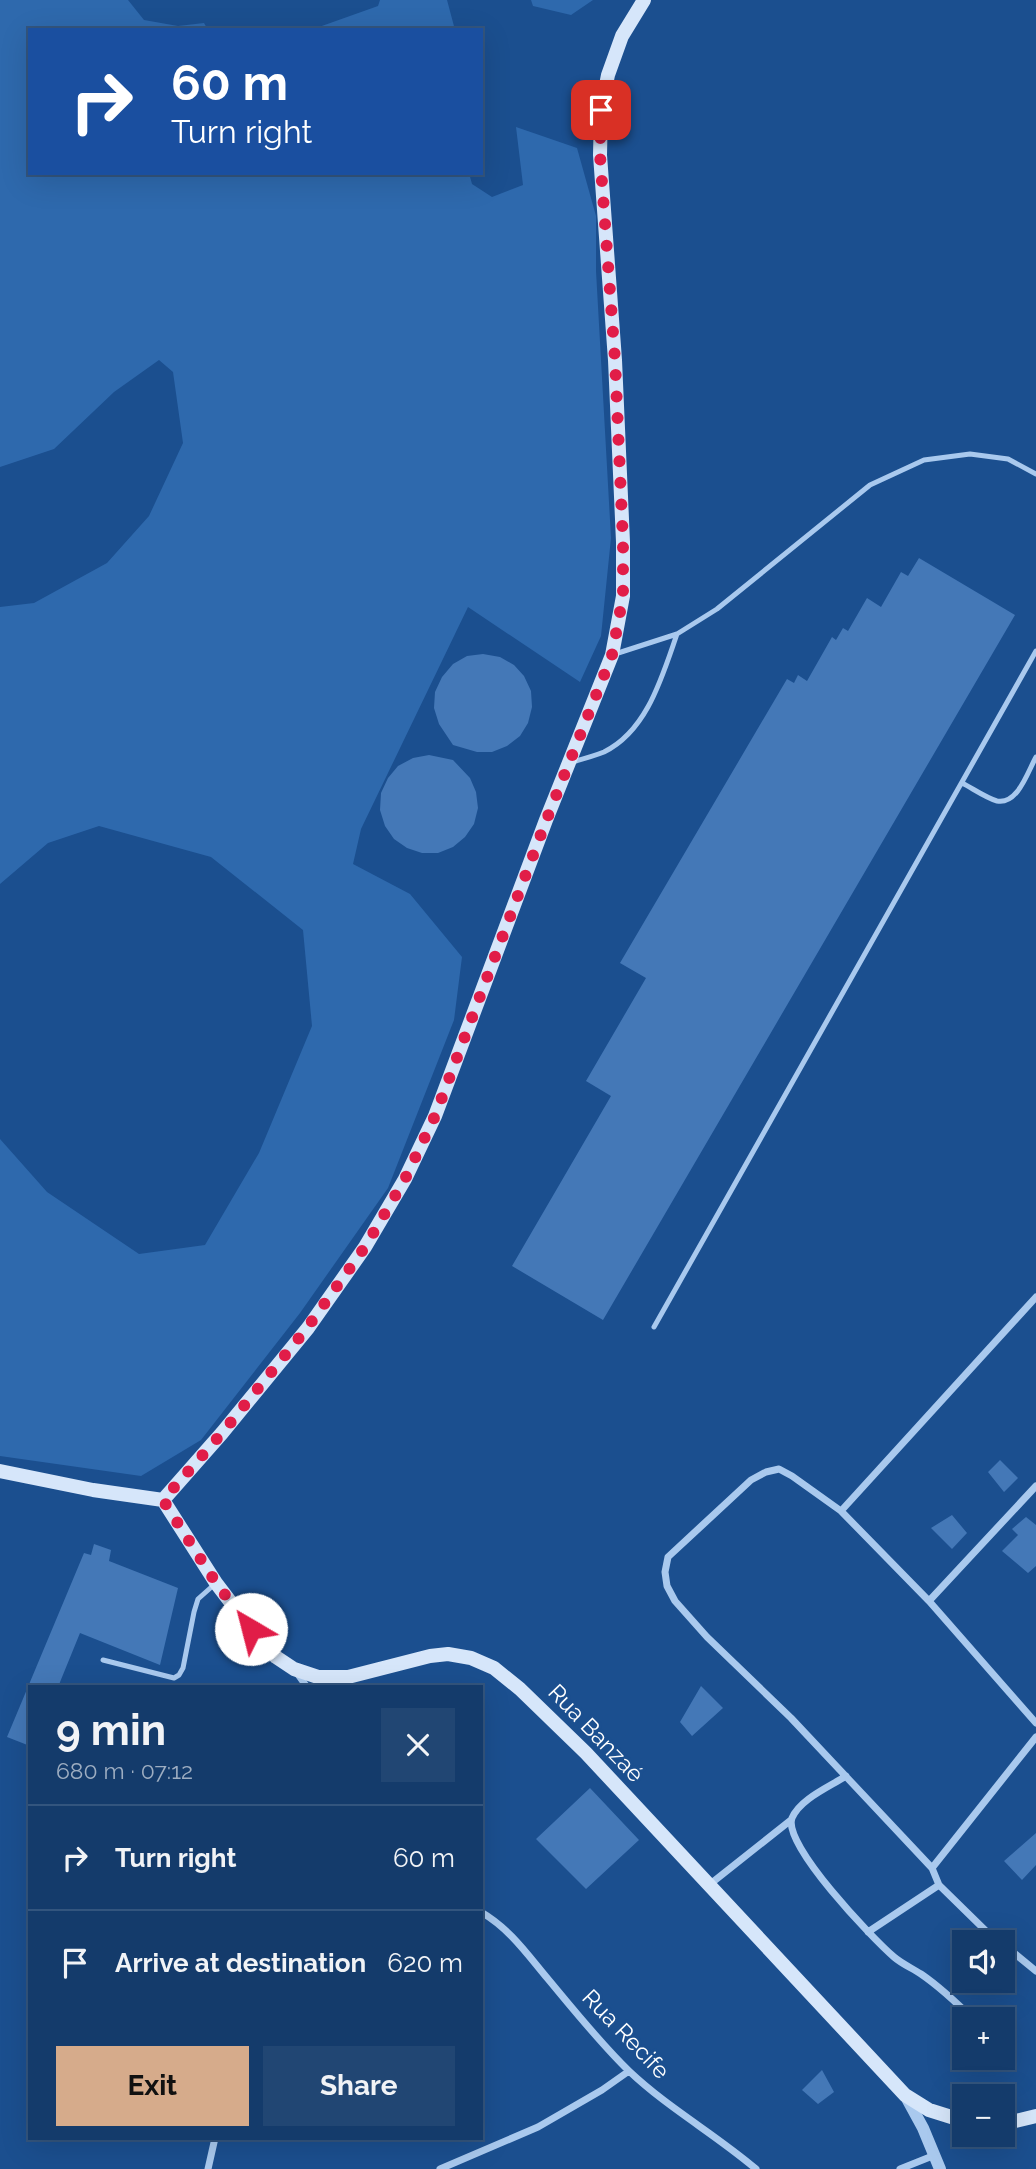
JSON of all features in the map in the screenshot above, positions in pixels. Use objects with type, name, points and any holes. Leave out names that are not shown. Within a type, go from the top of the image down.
[{"type":"main road","points":[[0,1471],[93,1490],[163,1500],[222,1433],[307,1328],[365,1247],[405,1179],[439,1104],[612,655],[623,596],[615,360],[600,155],[601,110],[608,75],[622,36],[644,0]]},
{"type":"main road","name":"Rua Banzaé","points":[[163,1500],[216,1583],[251,1629],[276,1657],[294,1670],[318,1677],[348,1676],[448,1654],[471,1657],[494,1668],[520,1689],[586,1753],[905,2095],[929,2110],[952,2117]]},
{"type":"main road","points":[[1015,2121],[1036,2116]]},
{"type":"street","points":[[841,1511],[1036,1297]]},
{"type":"street","points":[[985,1930],[939,1885],[932,1868],[846,1776],[699,1628],[676,1601],[667,1586],[665,1572],[668,1557],[751,1480],[779,1469],[841,1511],[929,1601],[1036,1723]]},
{"type":"street","points":[[929,1601],[1036,1486]]},
{"type":"street","points":[[294,1670],[305,1685]]},
{"type":"street","points":[[932,1868],[1036,1737]]},
{"type":"street","points":[[709,1885],[791,1820],[796,1811],[809,1800],[846,1776]]},
{"type":"street","points":[[791,1820],[791,1830],[842,1905],[897,1960],[920,1974],[960,2007]]},
{"type":"street","points":[[868,1932],[939,1885]]},
{"type":"street","name":"Rua Recife","points":[[483,1914],[513,1936],[629,2071],[755,2169]]},
{"type":"street","points":[[1015,1954],[1036,1971]]},
{"type":"street","points":[[440,2169],[538,2127],[629,2071]]},
{"type":"street","points":[[905,2095],[940,2169]]},
{"type":"street","points":[[208,2169],[215,2140]]},
{"type":"street","points":[[900,2169],[935,2154]]},
{"type":"lane","points":[[612,655],[677,634],[717,609],[870,485],[924,460],[970,454],[1009,459],[1036,474]]},
{"type":"lane","points":[[569,763],[605,751],[634,730],[664,673],[677,634]]},
{"type":"lane","points":[[654,1327],[1036,651]]},
{"type":"lane","points":[[962,783],[998,801],[1007,800],[1016,794],[1036,757]]},
{"type":"lane","points":[[103,1660],[174,1678],[179,1675],[183,1668],[198,1599],[216,1583]]},
{"type":"shaded area","points":[[0,0],[128,0],[144,20],[178,26],[204,23],[207,28],[28,28],[28,175],[470,175],[472,184],[492,197],[523,185],[516,127],[577,148],[596,216],[596,271],[611,538],[601,636],[580,682],[468,607],[361,829],[353,864],[410,894],[462,957],[454,1020],[388,1188],[300,1313],[201,1440],[141,1476],[0,1456],[0,1139],[47,1192],[139,1254],[205,1245],[259,1153],[312,1026],[303,930],[211,857],[99,826],[48,843],[0,884],[0,607],[34,603],[107,563],[149,516],[183,443],[173,372],[159,360],[114,392],[54,449],[0,467]]},
{"type":"shaded area","points":[[380,0],[447,0],[454,28],[318,28],[378,6]]},
{"type":"shaded area","points":[[531,0],[593,0],[571,15],[533,6]]},
{"type":"building","points":[[919,558],[1015,615],[603,1320],[512,1266],[611,1096],[586,1081],[646,978],[620,963],[787,679],[794,683],[798,675],[807,681],[832,637],[836,640],[843,628],[848,631],[867,598],[881,607],[901,572],[908,576]]},
{"type":"building","points":[[483,654],[500,657],[514,665],[524,676],[531,691],[532,707],[528,723],[520,736],[507,746],[492,752],[477,752],[453,745],[439,724],[434,708],[435,692],[442,677],[453,664],[467,656]]},
{"type":"building","points":[[429,755],[453,760],[470,778],[476,792],[478,808],[474,824],[465,837],[453,847],[438,853],[422,853],[407,848],[394,839],[385,826],[380,810],[381,793],[398,766],[413,758]]},
{"type":"building","points":[[1000,1460],[1018,1478],[1004,1492],[988,1472]]},
{"type":"building","points":[[952,1515],[967,1533],[952,1549],[931,1528]]},
{"type":"building","points":[[1026,1517],[1036,1525],[1036,1566],[1028,1573],[1002,1551],[1018,1535],[1012,1529]]},
{"type":"building","points":[[94,1544],[111,1550],[109,1561],[178,1588],[160,1665],[80,1633],[59,1685],[29,1685],[84,1553],[91,1555]]},
{"type":"building","points":[[701,1686],[723,1708],[692,1736],[680,1722]]},
{"type":"building","points":[[28,1687],[28,1745],[7,1737]]},
{"type":"building","points":[[590,1788],[639,1840],[586,1889],[536,1839]]},
{"type":"building","points":[[1036,1833],[1036,1865],[1022,1880],[1004,1861]]},
{"type":"building","points":[[822,2070],[834,2092],[818,2104],[802,2090]]},
{"type":"route","points":[[251,1629],[216,1583],[163,1500],[222,1433],[307,1328],[365,1247],[405,1179],[435,1116],[546,821],[612,655],[623,596],[623,542],[615,360],[600,155],[601,110]]}]
